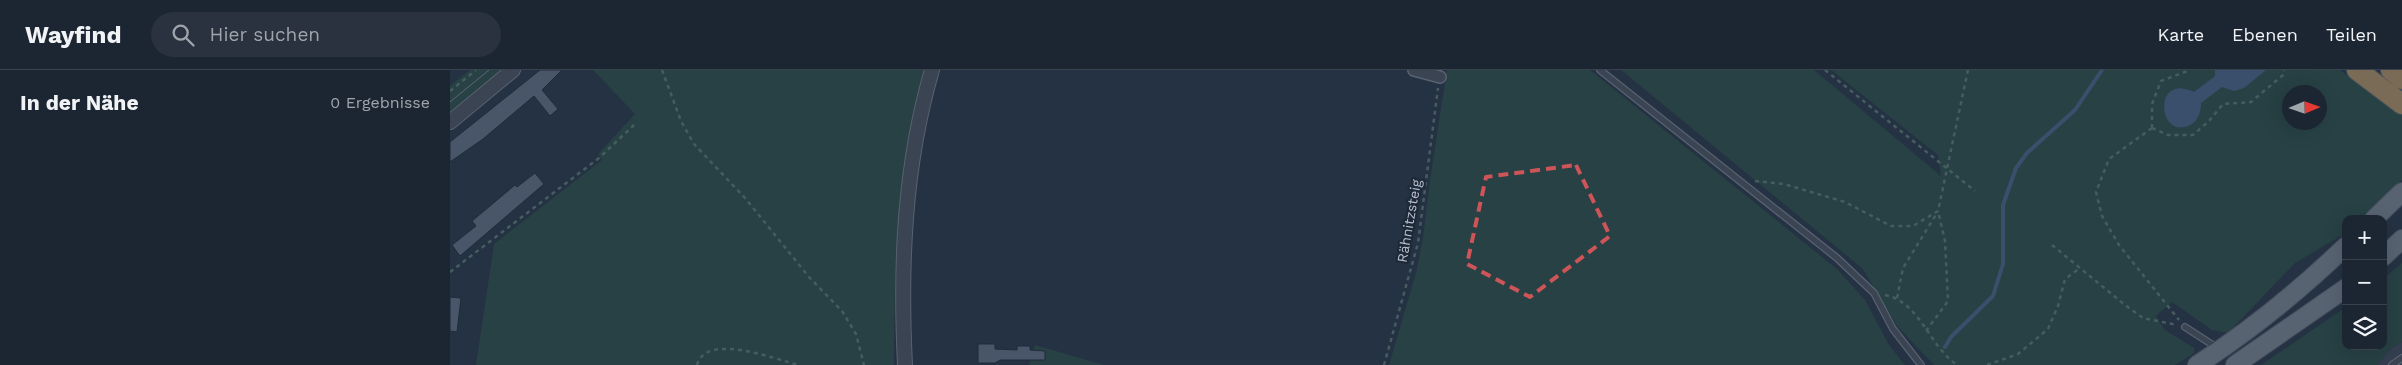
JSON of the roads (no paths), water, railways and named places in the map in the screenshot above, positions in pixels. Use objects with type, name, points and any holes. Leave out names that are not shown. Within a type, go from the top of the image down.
[{"type":"highway","points":[[2357,70],[2402,104]]},
{"type":"highway","points":[[2391,70],[2402,79]]},
{"type":"main road","points":[[2378,215],[2402,192]]},
{"type":"main road","points":[[2387,253],[2402,239]]},
{"type":"main road","points":[[2197,365],[2220,350],[2318,273],[2342,250]]},
{"type":"main road","points":[[2235,365],[2342,291]]},
{"type":"street","points":[[450,122],[513,70]]},
{"type":"street","points":[[905,365],[904,237],[920,110],[932,70]]},
{"type":"street","points":[[1414,70],[1440,73]]},
{"type":"lane","points":[[1600,70],[1837,258],[1874,293],[1893,329],[1921,365]]},
{"type":"lane","points":[[2185,327],[2220,350]]},
{"type":"lane","points":[[2392,365],[2402,358]]},
{"type":"waterway","points":[[1945,347],[1951,337],[1993,296],[2003,264],[2003,205],[2016,168],[2027,153],[2075,110],[2102,70]]},
{"type":"tram line","points":[[450,102],[489,70]]}]
